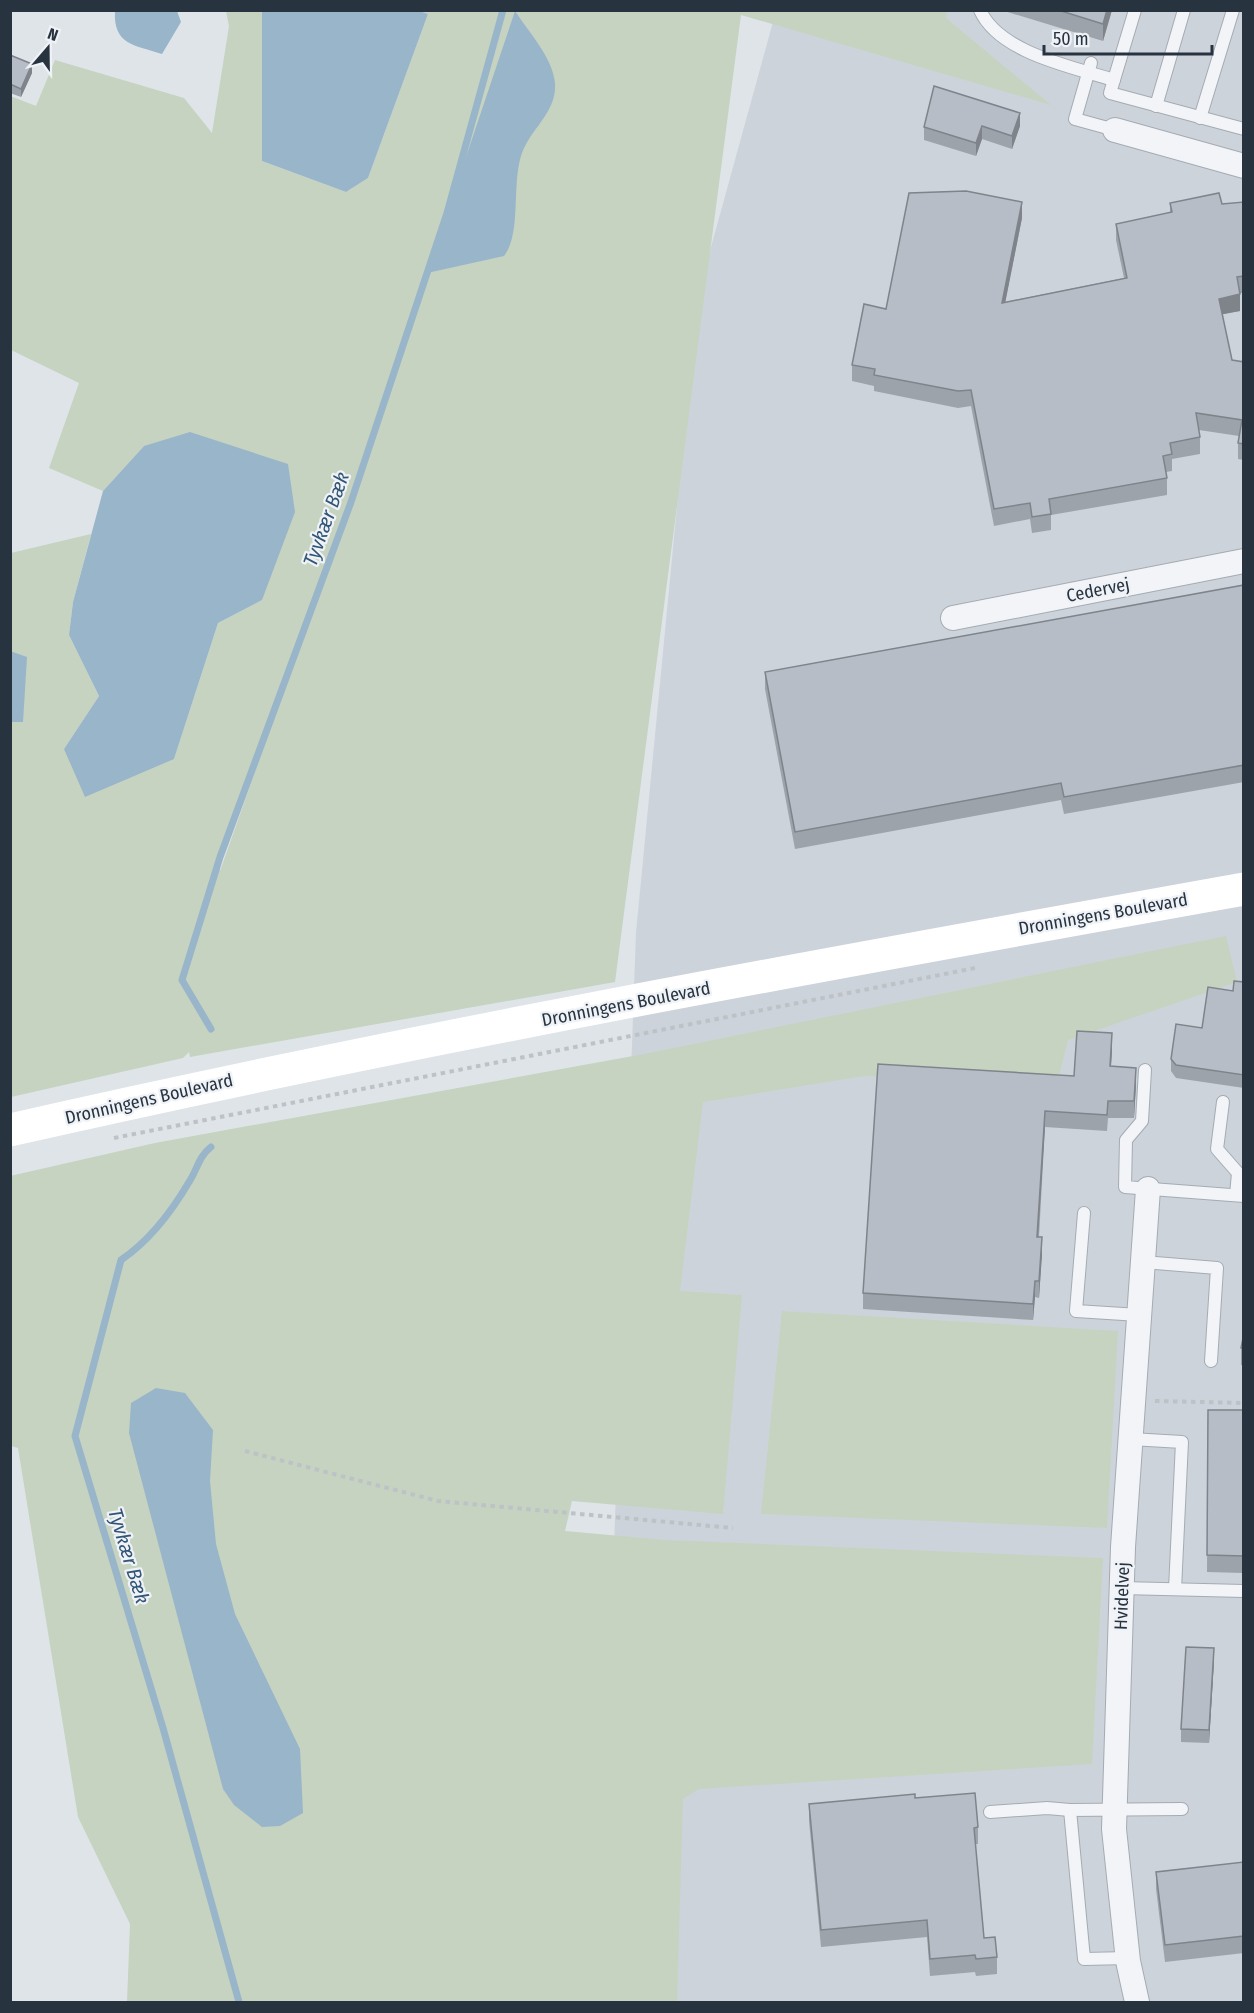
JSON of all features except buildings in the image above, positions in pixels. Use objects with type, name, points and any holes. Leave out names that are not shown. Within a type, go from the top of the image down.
[{"type":"main road","name":"Dronningens Boulevard","points":[[10,1130],[240,1078],[921,947],[1244,889]]},
{"type":"street","points":[[1114,130],[1244,166]]},
{"type":"street","name":"Cedervej","points":[[952,618],[1244,561]]},
{"type":"street","name":"Hvidelvej","points":[[1137,2002],[1128,1958],[1114,1829],[1122,1588],[1148,1189]]},
{"type":"lane","points":[[980,10],[986,24],[1030,53],[1090,68],[1114,80]]},
{"type":"lane","points":[[1135,10],[1110,93],[1244,129]]},
{"type":"lane","points":[[1156,106],[1184,10]]},
{"type":"lane","points":[[1200,118],[1233,10]]},
{"type":"lane","points":[[1090,68],[1075,119],[1114,130]]},
{"type":"lane","points":[[1145,1070],[1142,1121],[1126,1140],[1125,1187],[1240,1196],[1238,1173],[1217,1149],[1223,1102]]},
{"type":"lane","points":[[1084,1213],[1076,1311],[1139,1315]]},
{"type":"lane","points":[[1143,1262],[1217,1268],[1211,1361]]},
{"type":"lane","points":[[1131,1439],[1182,1442],[1175,1589]]},
{"type":"lane","points":[[1122,1588],[1244,1591]]},
{"type":"lane","points":[[990,1812],[1047,1808],[1115,1811],[1182,1809]]},
{"type":"lane","points":[[1070,1810],[1084,1959],[1128,1958]]},
{"type":"path","points":[[103,1140],[984,966]]},
{"type":"path","points":[[1133,1401],[1244,1402]]},
{"type":"path","points":[[245,1451],[438,1501],[733,1528]]},
{"type":"shaded area","points":[[776,11],[1243,11],[1243,2002],[602,2002],[599,1966],[636,933],[697,298]]},
{"type":"green space","points":[[947,10],[946,18],[1051,105],[741,15],[615,982],[190,1057],[189,1052],[183,1058],[11,1097],[11,553],[91,534],[73,602],[69,635],[99,696],[64,749],[174,759],[218,623],[262,600],[144,446],[103,491],[49,468],[79,383],[11,350],[10,96],[36,106],[55,60],[184,98],[212,133],[229,26],[226,11],[262,11],[262,161],[346,192],[368,178],[428,14],[416,11]],"holes":[[[327,568],[220,871],[220,857]]]},
{"type":"green space","points":[[1226,936],[1237,982],[1068,1040],[1058,1080],[864,1076],[703,1102],[680,1291],[742,1295],[723,1514],[572,1501],[565,1531],[665,1540],[1103,1558],[1092,1764],[699,1789],[683,1799],[677,2002],[127,2002],[130,1924],[78,1817],[18,1448],[11,1446],[10,1176],[155,1143],[644,1054]]},
{"type":"green space","points":[[782,1311],[1118,1331],[1107,1528],[761,1514]]},
{"type":"water","points":[[416,10],[428,14],[368,178],[346,192],[262,161],[262,11]]},
{"type":"water","points":[[115,11],[177,11],[181,22],[162,54],[135,45],[122,37],[115,22]]},
{"type":"water","points":[[515,11],[550,64],[555,93],[548,111],[522,153],[517,179],[515,221],[509,246],[504,256],[427,273]]},
{"type":"water","points":[[190,432],[288,464],[295,512],[262,600],[218,623],[174,759],[85,797],[64,749],[99,696],[69,635],[73,602],[103,491],[144,446]]},
{"type":"water","points":[[10,651],[27,657],[23,722],[11,722]]},
{"type":"water","points":[[156,1388],[185,1393],[213,1430],[210,1481],[216,1544],[235,1614],[300,1749],[303,1813],[280,1826],[262,1827],[234,1805],[223,1789],[129,1433],[131,1403]]},
{"type":"waterway","name":"Tyvkær Bæk","points":[[211,1029],[182,980],[220,857],[351,502],[447,213],[503,10]]},
{"type":"waterway","name":"Tyvkær Bæk","points":[[211,1147],[175,1204],[150,1235],[121,1260],[75,1436],[163,1728],[239,2002]]}]
